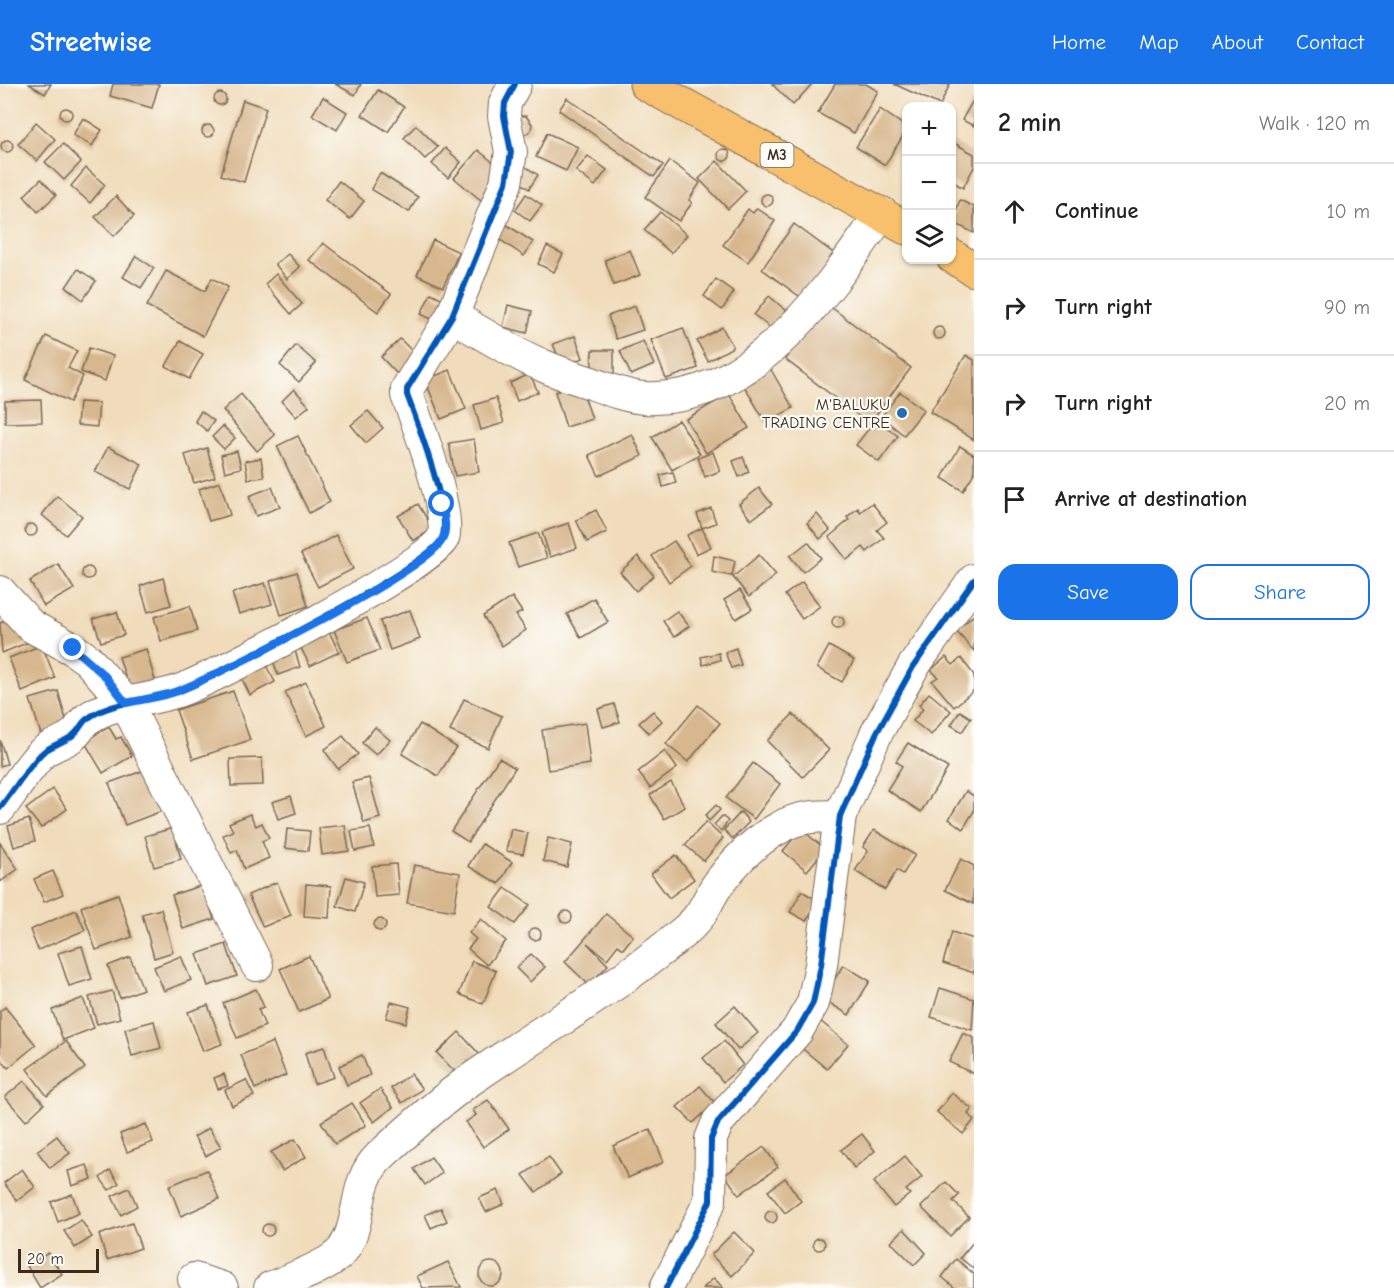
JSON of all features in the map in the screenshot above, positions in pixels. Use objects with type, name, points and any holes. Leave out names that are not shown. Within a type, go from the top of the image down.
[{"type":"highway","name":"M3","points":[[646,84],[894,220]]},
{"type":"highway","points":[[956,259],[974,270]]},
{"type":"street","points":[[0,808],[42,753],[75,735],[86,719],[126,703],[178,691],[218,672],[393,579],[435,550],[443,539],[445,523],[442,504],[407,395],[410,382],[452,316],[510,170],[511,152],[504,116],[505,103],[515,84]]},
{"type":"street","points":[[452,316],[543,366],[605,388],[644,398],[681,395],[714,384],[772,350],[838,276],[894,220]]},
{"type":"street","points":[[666,1288],[710,1201],[711,1139],[718,1122],[797,1030],[813,1003],[821,965],[840,816],[876,734],[912,667],[974,580]]},
{"type":"street","points":[[0,591],[31,626],[73,648],[88,660],[126,703],[257,965]]},
{"type":"street","points":[[270,1288],[306,1274],[341,1252],[356,1218],[362,1181],[378,1158],[468,1081],[583,1007],[685,931],[703,914],[720,880],[750,849],[779,827],[806,817],[840,816]]},
{"type":"building","points":[[29,84],[51,84],[45,94]]},
{"type":"building","points":[[113,84],[159,84],[152,108],[110,96]]},
{"type":"building","points":[[335,84],[361,84],[355,95]]},
{"type":"building","points":[[772,84],[812,84],[793,105]]},
{"type":"building","points":[[835,84],[866,84],[878,91],[854,133],[818,113]]},
{"type":"building","points":[[894,84],[950,84],[941,102],[933,102]]},
{"type":"building","points":[[378,90],[404,107],[388,132],[362,115]]},
{"type":"building","points":[[222,93],[226,99],[222,105],[218,105],[214,97]]},
{"type":"building","points":[[323,97],[347,112],[337,130],[312,115]]},
{"type":"building","points":[[567,98],[663,165],[654,177],[559,110]]},
{"type":"building","points":[[243,100],[266,108],[244,182],[221,175]]},
{"type":"building","points":[[974,102],[974,126],[962,120]]},
{"type":"building","points":[[68,108],[72,114],[68,120],[64,120],[60,112]]},
{"type":"building","points":[[880,109],[902,124],[902,137],[885,165],[856,147]]},
{"type":"building","points":[[519,116],[526,116],[532,124],[531,130],[526,134],[520,135]]},
{"type":"building","points":[[83,118],[102,130],[92,146],[73,135]]},
{"type":"building","points":[[36,122],[55,139],[37,161],[18,144]]},
{"type":"building","points":[[210,125],[214,131],[210,137],[206,137],[202,129]]},
{"type":"building","points":[[416,125],[438,147],[425,159],[404,138]]},
{"type":"building","points":[[547,133],[578,147],[566,171],[536,157]]},
{"type":"building","points":[[9,140],[13,146],[9,152],[5,152],[1,144]]},
{"type":"building","points":[[63,144],[81,162],[64,180],[45,162]]},
{"type":"building","points":[[956,144],[974,154],[974,167],[963,188],[956,184]]},
{"type":"building","points":[[445,148],[461,162],[448,178],[432,164]]},
{"type":"building","points":[[726,149],[730,155],[726,161],[722,161],[718,153]]},
{"type":"building","points":[[478,150],[505,172],[482,201],[454,178]]},
{"type":"building","points":[[588,156],[607,170],[595,186],[576,171]]},
{"type":"building","points":[[670,161],[700,183],[689,200],[692,203],[679,221],[645,197]]},
{"type":"building","points":[[717,161],[746,191],[728,209],[699,179]]},
{"type":"building","points":[[523,165],[538,175],[529,189],[514,178]]},
{"type":"building","points":[[86,168],[105,185],[90,203],[71,186]]},
{"type":"building","points":[[380,173],[418,197],[409,212],[371,189]]},
{"type":"building","points":[[41,179],[56,195],[38,212],[24,196]]},
{"type":"building","points":[[339,181],[364,201],[350,219],[325,200]]},
{"type":"building","points":[[526,194],[542,205],[530,221],[515,210]]},
{"type":"building","points":[[769,194],[773,200],[769,206],[765,206],[761,198]]},
{"type":"building","points":[[116,196],[134,216],[114,236],[95,217]]},
{"type":"building","points":[[960,200],[974,207],[974,233],[956,224],[956,211]]},
{"type":"building","points":[[757,208],[775,221],[748,262],[723,245],[748,209],[753,213]]},
{"type":"building","points":[[660,212],[687,235],[671,253],[644,230]]},
{"type":"building","points":[[504,223],[533,242],[524,256],[496,237]]},
{"type":"building","points":[[794,224],[836,255],[803,299],[762,269]]},
{"type":"building","points":[[433,240],[459,252],[443,287],[417,275]]},
{"type":"building","points":[[323,243],[391,294],[378,312],[309,260]]},
{"type":"building","points":[[547,246],[563,254],[554,272],[538,264]]},
{"type":"building","points":[[630,250],[640,275],[614,285],[605,260]]},
{"type":"building","points":[[288,254],[300,267],[287,279],[275,264]]},
{"type":"building","points":[[136,256],[154,268],[141,288],[123,277]]},
{"type":"building","points":[[78,269],[96,281],[83,300],[66,287]]},
{"type":"building","points":[[166,271],[205,291],[212,278],[228,287],[203,336],[147,306]]},
{"type":"building","points":[[276,274],[302,304],[291,314],[265,284]]},
{"type":"building","points":[[716,279],[734,292],[722,310],[704,296]]},
{"type":"building","points":[[431,293],[449,302],[439,323],[421,314]]},
{"type":"building","points":[[769,296],[788,312],[773,330],[754,315]]},
{"type":"building","points":[[827,304],[911,368],[869,424],[785,359]]},
{"type":"building","points":[[508,305],[532,311],[527,333],[503,327]]},
{"type":"building","points":[[635,306],[643,330],[616,339],[608,316]]},
{"type":"building","points":[[722,327],[733,347],[708,361],[697,341]]},
{"type":"building","points":[[941,327],[945,333],[941,339],[937,339],[933,331]]},
{"type":"building","points":[[683,328],[698,368],[666,379],[651,340]]},
{"type":"building","points":[[46,336],[77,351],[68,368],[83,376],[70,402],[25,380]]},
{"type":"building","points":[[575,336],[583,358],[562,366],[553,344]]},
{"type":"building","points":[[400,339],[418,357],[399,376],[381,357]]},
{"type":"building","points":[[180,341],[203,354],[189,379],[166,366]]},
{"type":"building","points":[[643,341],[654,365],[631,375],[620,351]]},
{"type":"building","points":[[296,345],[316,363],[299,382],[280,365]]},
{"type":"building","points":[[89,348],[113,356],[105,381],[81,372]]},
{"type":"building","points":[[592,350],[614,350],[614,375],[592,375]]},
{"type":"building","points":[[966,355],[974,360],[974,440],[930,412]]},
{"type":"building","points":[[770,368],[793,408],[766,423],[743,384]]},
{"type":"building","points":[[450,370],[466,409],[441,419],[425,380]]},
{"type":"building","points":[[530,374],[538,392],[517,401],[510,383]]},
{"type":"building","points":[[580,384],[592,419],[566,427],[555,392]]},
{"type":"building","points":[[294,389],[309,406],[296,417],[282,401]]},
{"type":"building","name":"M'BALUKU TRADING CENTRE","points":[[900,392],[924,410],[904,435],[881,417]]},
{"type":"building","points":[[241,394],[275,435],[257,451],[223,410]]},
{"type":"building","points":[[729,394],[749,428],[706,453],[686,419]]},
{"type":"building","points":[[496,398],[504,423],[481,430],[474,405]]},
{"type":"building","points":[[41,400],[42,422],[5,423],[5,401]]},
{"type":"building","points":[[79,402],[99,403],[97,427],[77,425]]},
{"type":"building","points":[[201,411],[214,421],[207,431],[195,421]]},
{"type":"building","points":[[368,411],[383,428],[366,443],[351,425]]},
{"type":"building","points":[[876,419],[898,436],[879,462],[856,445]]},
{"type":"building","points":[[679,420],[700,454],[672,470],[652,437]]},
{"type":"building","points":[[223,426],[235,438],[224,449],[212,437]]},
{"type":"building","points":[[632,434],[642,456],[599,476],[589,455]]},
{"type":"building","points":[[298,436],[330,502],[309,513],[277,446]]},
{"type":"building","points":[[474,439],[479,472],[455,476],[449,443]]},
{"type":"building","points":[[960,446],[974,455],[974,473],[963,491],[942,478]]},
{"type":"building","points":[[108,447],[142,464],[130,489],[95,472]]},
{"type":"building","points":[[207,448],[215,477],[194,483],[185,455]]},
{"type":"building","points":[[237,451],[241,468],[225,472],[221,455]]},
{"type":"building","points":[[713,452],[720,471],[705,477],[698,458]]},
{"type":"building","points":[[743,457],[749,472],[739,477],[733,461]]},
{"type":"building","points":[[261,458],[264,477],[248,479],[245,461]]},
{"type":"building","points":[[673,472],[676,483],[663,487],[660,475]]},
{"type":"building","points":[[220,482],[230,515],[209,521],[199,489]]},
{"type":"building","points":[[272,487],[280,507],[256,516],[249,496]]},
{"type":"building","points":[[759,488],[772,504],[751,520],[739,504]]},
{"type":"building","points":[[57,496],[82,516],[66,535],[42,515]]},
{"type":"building","points":[[872,503],[887,522],[877,530],[884,538],[867,552],[863,547],[847,560],[829,537],[849,520],[847,517],[858,508],[860,512]]},
{"type":"building","points":[[418,504],[433,529],[413,541],[398,516]]},
{"type":"building","points":[[711,508],[716,523],[702,528],[697,514]]},
{"type":"building","points":[[596,510],[607,532],[587,542],[576,520]]},
{"type":"building","points":[[817,514],[830,530],[820,539],[807,523]]},
{"type":"building","points":[[569,523],[577,548],[550,557],[542,532]]},
{"type":"building","points":[[33,524],[37,530],[33,536],[29,536],[25,528]]},
{"type":"building","points":[[702,528],[711,547],[696,554],[687,535]]},
{"type":"building","points":[[538,533],[547,558],[518,567],[509,543]]},
{"type":"building","points":[[336,535],[353,569],[318,587],[301,554]]},
{"type":"building","points":[[674,541],[691,566],[669,582],[652,556]]},
{"type":"building","points":[[808,542],[821,558],[803,572],[790,556]]},
{"type":"building","points":[[759,555],[776,575],[749,597],[733,577]]},
{"type":"building","points":[[638,556],[654,576],[636,591],[620,572]]},
{"type":"building","points":[[714,556],[735,561],[732,576],[712,572]]},
{"type":"building","points":[[58,564],[74,589],[44,606],[30,581]]},
{"type":"building","points":[[90,567],[94,573],[90,579],[86,579],[82,571]]},
{"type":"building","points":[[297,572],[308,606],[281,615],[270,581]]},
{"type":"building","points":[[163,578],[171,605],[148,612],[140,586]]},
{"type":"building","points":[[802,582],[820,606],[802,619],[785,595]]},
{"type":"building","points":[[265,583],[272,604],[239,614],[232,593]]},
{"type":"building","points":[[740,590],[752,609],[736,619],[724,600]]},
{"type":"building","points":[[512,597],[522,612],[516,615],[526,630],[502,646],[483,616]]},
{"type":"building","points":[[594,598],[608,622],[581,638],[567,614]]},
{"type":"building","points":[[190,606],[197,631],[161,641],[154,617]]},
{"type":"building","points":[[410,610],[420,639],[390,650],[380,621]]},
{"type":"building","points":[[677,611],[689,626],[674,637],[663,621]]},
{"type":"building","points":[[117,612],[124,635],[101,642],[93,619]]},
{"type":"building","points":[[974,615],[974,651],[956,631]]},
{"type":"building","points":[[19,616],[29,642],[2,653],[0,623]]},
{"type":"building","points":[[840,616],[844,622],[840,628],[836,628],[832,620]]},
{"type":"building","points":[[367,618],[380,650],[347,662],[334,630]]},
{"type":"building","points":[[329,632],[339,652],[310,666],[300,646]]},
{"type":"building","points":[[42,645],[55,678],[22,692],[9,658]]},
{"type":"building","points":[[829,646],[854,660],[842,682],[817,668]]},
{"type":"building","points":[[294,647],[300,667],[278,675],[271,654]]},
{"type":"building","points":[[736,648],[741,665],[731,668],[725,652]]},
{"type":"building","points":[[146,649],[156,684],[130,692],[119,657]]},
{"type":"building","points":[[719,653],[720,660],[703,665],[701,657]]},
{"type":"building","points":[[946,657],[953,665],[961,658],[974,675],[974,690],[954,707],[932,681],[938,677],[931,670]]},
{"type":"building","points":[[263,660],[275,682],[250,695],[239,673]]},
{"type":"building","points":[[306,682],[326,726],[306,736],[285,692]]},
{"type":"building","points":[[58,691],[69,730],[42,738],[30,699]]},
{"type":"building","points":[[233,691],[250,740],[193,759],[176,710]]},
{"type":"building","points":[[929,693],[951,711],[931,735],[913,721],[923,709],[919,705]]},
{"type":"building","points":[[464,699],[502,716],[488,748],[450,731]]},
{"type":"building","points":[[614,704],[620,722],[603,727],[598,709]]},
{"type":"building","points":[[698,705],[720,723],[688,762],[666,744]]},
{"type":"building","points":[[653,711],[662,721],[649,733],[639,723]]},
{"type":"building","points":[[960,711],[971,718],[962,732],[951,725]]},
{"type":"building","points":[[793,714],[829,750],[803,777],[767,741]]},
{"type":"building","points":[[585,723],[590,764],[548,770],[542,730]]},
{"type":"building","points":[[420,724],[456,747],[438,776],[402,754]]},
{"type":"building","points":[[109,727],[116,739],[121,737],[132,756],[103,773],[84,741]]},
{"type":"building","points":[[375,727],[390,740],[376,755],[362,743]]},
{"type":"building","points":[[343,736],[358,754],[338,769],[324,750]]},
{"type":"building","points":[[0,740],[7,764],[0,766]]},
{"type":"building","points":[[908,743],[948,768],[921,812],[887,790],[902,766],[896,761]]},
{"type":"building","points":[[665,751],[677,768],[650,788],[638,772]]},
{"type":"building","points":[[262,758],[263,785],[231,786],[230,759]]},
{"type":"building","points":[[499,758],[515,768],[468,842],[451,831]]},
{"type":"building","points":[[753,763],[780,784],[754,819],[726,798]]},
{"type":"building","points":[[145,770],[167,809],[125,825],[109,783]]},
{"type":"building","points":[[369,778],[380,818],[364,823],[352,782]]},
{"type":"building","points":[[671,782],[685,807],[664,819],[650,795]]},
{"type":"building","points":[[53,789],[67,809],[41,828],[26,809]]},
{"type":"building","points":[[966,791],[974,796],[974,811],[963,829],[949,819]]},
{"type":"building","points":[[291,796],[296,813],[278,819],[272,802]]},
{"type":"building","points":[[716,805],[720,810],[709,821],[705,816]]},
{"type":"building","points":[[741,812],[749,822],[733,839],[724,830]]},
{"type":"building","points":[[250,814],[256,826],[262,823],[269,838],[262,841],[269,858],[244,869],[237,850],[231,853],[223,835],[233,831],[229,823]]},
{"type":"building","points":[[722,816],[728,821],[721,831],[714,825]]},
{"type":"building","points":[[29,819],[35,841],[14,847],[8,826]]},
{"type":"building","points":[[706,822],[723,838],[704,861],[685,845]]},
{"type":"building","points":[[345,825],[349,851],[322,855],[319,828]]},
{"type":"building","points":[[173,828],[181,859],[154,867],[145,836]]},
{"type":"building","points":[[370,828],[374,847],[355,851],[351,831]]},
{"type":"building","points":[[287,829],[310,831],[308,851],[285,848]]},
{"type":"building","points":[[511,829],[528,833],[523,854],[506,851]]},
{"type":"building","points":[[801,829],[825,849],[807,871],[783,851]]},
{"type":"building","points":[[874,830],[915,855],[903,874],[897,870],[885,890],[855,871],[868,851],[863,847]]},
{"type":"building","points":[[548,838],[572,844],[567,867],[543,861]]},
{"type":"building","points":[[0,843],[18,869],[0,882]]},
{"type":"building","points":[[482,844],[512,862],[499,884],[468,866]]},
{"type":"building","points":[[676,855],[694,879],[669,898],[651,874]]},
{"type":"building","points":[[961,859],[974,866],[973,904],[945,890]]},
{"type":"building","points":[[396,864],[399,895],[375,897],[372,866]]},
{"type":"building","points":[[414,865],[460,873],[454,911],[407,903]]},
{"type":"building","points":[[53,871],[63,894],[44,902],[34,879]]},
{"type":"building","points":[[346,877],[364,882],[355,912],[337,906]]},
{"type":"building","points":[[277,882],[291,915],[263,927],[248,895]]},
{"type":"building","points":[[306,884],[331,886],[329,918],[304,916]]},
{"type":"building","points":[[203,885],[214,919],[183,929],[172,895]]},
{"type":"building","points":[[505,888],[530,905],[515,924],[491,907]]},
{"type":"building","points":[[802,891],[818,901],[806,921],[790,912]]},
{"type":"building","points":[[118,894],[132,937],[96,950],[81,907]]},
{"type":"building","points":[[161,909],[173,952],[154,958],[142,914]]},
{"type":"building","points":[[76,910],[85,930],[38,950],[30,930]]},
{"type":"building","points":[[568,911],[572,917],[568,923],[564,923],[560,915]]},
{"type":"building","points":[[606,914],[633,936],[623,949],[618,945],[607,959],[587,943],[608,965],[589,985],[565,962]]},
{"type":"building","points":[[382,919],[386,925],[382,931],[378,931],[374,923]]},
{"type":"building","points":[[481,919],[506,941],[487,965],[468,949],[476,939],[469,933]]},
{"type":"building","points":[[537,928],[541,934],[537,940],[533,940],[529,932]]},
{"type":"building","points":[[952,932],[974,939],[974,973],[943,963]]},
{"type":"building","points":[[226,944],[237,976],[208,986],[197,954]]},
{"type":"building","points":[[82,946],[92,979],[69,986],[58,953]]},
{"type":"building","points":[[531,954],[545,967],[530,982],[516,968]]},
{"type":"building","points":[[181,956],[191,980],[164,991],[154,967]]},
{"type":"building","points":[[309,956],[328,999],[299,1012],[280,969]]},
{"type":"building","points":[[130,957],[143,989],[120,998],[108,966]]},
{"type":"building","points":[[472,961],[496,971],[483,1004],[459,994]]},
{"type":"building","points":[[843,965],[870,981],[849,1015],[823,999]]},
{"type":"building","points":[[940,988],[974,999],[972,1030],[931,1017]]},
{"type":"building","points":[[256,989],[264,1007],[258,1009],[265,1026],[237,1038],[223,1003]]},
{"type":"building","points":[[112,991],[120,1018],[97,1024],[89,997]]},
{"type":"building","points":[[83,998],[94,1028],[63,1040],[52,1010]]},
{"type":"building","points":[[391,1002],[410,1007],[406,1023],[386,1018]]},
{"type":"building","points":[[208,1005],[222,1044],[203,1051],[188,1012]]},
{"type":"building","points":[[735,1006],[758,1033],[738,1050],[716,1023]]},
{"type":"building","points":[[5,1007],[36,1045],[8,1068],[0,1058],[0,1011]]},
{"type":"building","points":[[819,1020],[848,1044],[827,1069],[798,1045]]},
{"type":"building","points":[[154,1021],[161,1048],[132,1056],[125,1029]]},
{"type":"building","points":[[459,1032],[480,1055],[459,1076],[437,1053]]},
{"type":"building","points":[[963,1033],[974,1038],[974,1074],[949,1062]]},
{"type":"building","points":[[66,1041],[85,1068],[47,1096],[27,1069]]},
{"type":"building","points":[[724,1041],[743,1065],[723,1082],[703,1058]]},
{"type":"building","points":[[273,1042],[286,1075],[255,1089],[241,1055]]},
{"type":"building","points":[[324,1047],[334,1077],[314,1084],[305,1053]]},
{"type":"building","points":[[362,1055],[370,1075],[347,1085],[339,1066]]},
{"type":"building","points":[[224,1074],[228,1086],[218,1089],[214,1078]]},
{"type":"building","points":[[411,1074],[422,1089],[402,1103],[391,1088]]},
{"type":"building","points":[[246,1080],[254,1096],[232,1106],[225,1090]]},
{"type":"building","points":[[24,1081],[44,1104],[26,1121],[5,1097]]},
{"type":"building","points":[[700,1086],[715,1103],[693,1123],[677,1107]]},
{"type":"building","points":[[380,1089],[393,1107],[374,1122],[360,1103]]},
{"type":"building","points":[[952,1093],[972,1109],[968,1114],[974,1120],[963,1134],[937,1112]]},
{"type":"building","points":[[488,1100],[509,1129],[483,1147],[466,1122],[476,1115],[473,1110]]},
{"type":"building","points":[[352,1103],[366,1125],[335,1144],[321,1122]]},
{"type":"building","points":[[146,1124],[153,1142],[127,1152],[120,1134]]},
{"type":"building","points":[[209,1128],[221,1147],[206,1156],[194,1137]]},
{"type":"building","points":[[650,1129],[664,1162],[628,1178],[613,1146]]},
{"type":"building","points":[[862,1134],[875,1151],[854,1168],[841,1150]]},
{"type":"building","points":[[57,1136],[70,1153],[50,1168],[37,1151]]},
{"type":"building","points":[[295,1139],[306,1157],[282,1171],[271,1152]]},
{"type":"building","points":[[764,1147],[778,1167],[739,1195],[725,1175]]},
{"type":"building","points":[[905,1156],[922,1177],[906,1190],[910,1194],[894,1207],[874,1182]]},
{"type":"building","points":[[431,1157],[442,1173],[425,1185],[414,1169]]},
{"type":"building","points":[[549,1157],[561,1174],[536,1192],[523,1175]]},
{"type":"building","points":[[87,1165],[92,1179],[72,1186],[68,1171]]},
{"type":"building","points":[[22,1169],[35,1187],[17,1201],[4,1183]]},
{"type":"building","points":[[110,1170],[119,1183],[109,1190],[100,1178]]},
{"type":"building","points":[[207,1170],[219,1199],[181,1216],[169,1186]]},
{"type":"building","points":[[785,1178],[801,1201],[785,1213],[768,1191]]},
{"type":"building","points":[[946,1182],[959,1195],[953,1201],[969,1217],[950,1236],[921,1207]]},
{"type":"building","points":[[129,1188],[137,1206],[121,1215],[112,1196]]},
{"type":"building","points":[[498,1190],[504,1204],[486,1212],[479,1198]]},
{"type":"building","points":[[72,1194],[79,1213],[58,1222],[51,1202]]},
{"type":"building","points":[[441,1208],[447,1221],[431,1228],[425,1215]]},
{"type":"building","points":[[773,1211],[777,1217],[773,1223],[769,1223],[765,1215]]},
{"type":"building","points":[[81,1220],[92,1237],[75,1248],[64,1231]]},
{"type":"building","points":[[132,1223],[141,1248],[107,1260],[99,1235]]},
{"type":"building","points":[[270,1224],[274,1230],[270,1236],[266,1236],[262,1228]]},
{"type":"building","points":[[904,1229],[926,1253],[914,1265],[891,1242]]},
{"type":"building","points":[[734,1232],[755,1253],[732,1276],[711,1255]]},
{"type":"building","points":[[821,1238],[825,1244],[821,1250],[817,1250],[813,1242]]},
{"type":"building","points":[[974,1241],[974,1269],[960,1258]]},
{"type":"building","points":[[48,1253],[62,1274],[40,1288],[27,1266]]},
{"type":"building","points":[[956,1259],[974,1274],[974,1288],[955,1288],[942,1277]]},
{"type":"building","points":[[448,1262],[461,1287],[423,1288],[417,1276]]},
{"type":"building","points":[[491,1262],[499,1266],[503,1274],[499,1282],[491,1286],[483,1282],[479,1274],[483,1266]]},
{"type":"building","points":[[714,1278],[723,1288],[703,1288]]},
{"type":"cycle path","points":[[0,808],[41,754],[74,734],[85,721],[97,713],[107,708],[178,691],[233,666],[364,595],[430,552],[443,538],[443,510],[407,389],[452,316],[506,183],[511,152],[504,116],[505,103],[515,84]]},
{"type":"cycle path","points":[[666,1288],[710,1201],[711,1139],[718,1122],[797,1031],[813,1003],[821,965],[840,816],[876,734],[913,667],[974,580]]},
{"type":"place","name":"M'BALUKU TRADING CENTRE","points":[[902,413]]},
{"type":"route","points":[[73,648],[105,676],[126,703],[178,691],[322,618],[393,579],[435,550],[443,539],[445,523],[442,504]]}]
